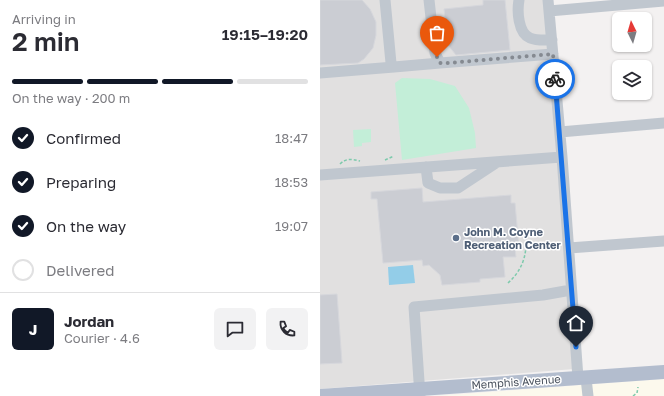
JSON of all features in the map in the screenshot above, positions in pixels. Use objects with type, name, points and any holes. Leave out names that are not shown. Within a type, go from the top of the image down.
[{"type":"main road","name":"Memphis Avenue","points":[[320,396],[420,392],[664,372]]},
{"type":"street","points":[[385,0],[391,63],[394,67]]},
{"type":"street","points":[[429,0],[435,53],[440,63]]},
{"type":"street","points":[[519,0],[518,8],[520,25],[526,36],[540,40],[552,40]]},
{"type":"street","points":[[548,0],[572,290],[582,378],[588,396]]},
{"type":"street","points":[[549,12],[664,1]]},
{"type":"street","points":[[320,74],[553,54]]},
{"type":"street","points":[[560,132],[664,123]]},
{"type":"street","points":[[320,175],[562,157]]},
{"type":"street","points":[[426,167],[428,182],[440,188],[458,188],[498,162]]},
{"type":"street","points":[[569,248],[664,241]]},
{"type":"street","points":[[420,392],[414,307],[543,295],[572,290]]},
{"type":"path","points":[[385,160],[394,156]]},
{"type":"path","points":[[337,167],[346,160],[352,159],[365,162]]},
{"type":"path","points":[[508,284],[521,268],[526,246]]},
{"type":"path","points":[[633,396],[637,393],[638,388]]},
{"type":"shaded area","points":[[320,0],[544,0],[574,369],[320,389]]},
{"type":"shaded area","points":[[664,379],[664,396],[435,396]]},
{"type":"green space","points":[[402,78],[430,79],[455,86],[469,108],[475,133],[476,148],[402,160],[395,83]]},
{"type":"green space","points":[[371,129],[371,142],[362,143],[362,146],[354,147],[353,130]]},
{"type":"water","points":[[413,265],[415,283],[389,285],[388,267]]},
{"type":"building","points":[[320,0],[362,0],[370,9],[376,22],[376,35],[373,48],[364,59],[358,63],[320,65]]},
{"type":"building","points":[[483,0],[505,0],[510,50],[456,55],[448,45],[444,9],[483,5]]},
{"type":"building","points":[[422,188],[423,202],[511,195],[511,203],[515,203],[519,248],[515,248],[516,257],[503,257],[505,277],[480,279],[480,282],[442,285],[440,275],[429,265],[423,266],[422,260],[383,263],[377,199],[371,199],[371,192]]},
{"type":"building","points":[[337,294],[342,363],[320,364],[320,295]]},
{"type":"way so far","points":[[437,57],[440,63],[448,63],[553,54],[555,79]]},
{"type":"place","name":"John M. Coyne Recreation Center","points":[[456,238]]},
{"type":"route","points":[[555,79],[576,347]]}]
